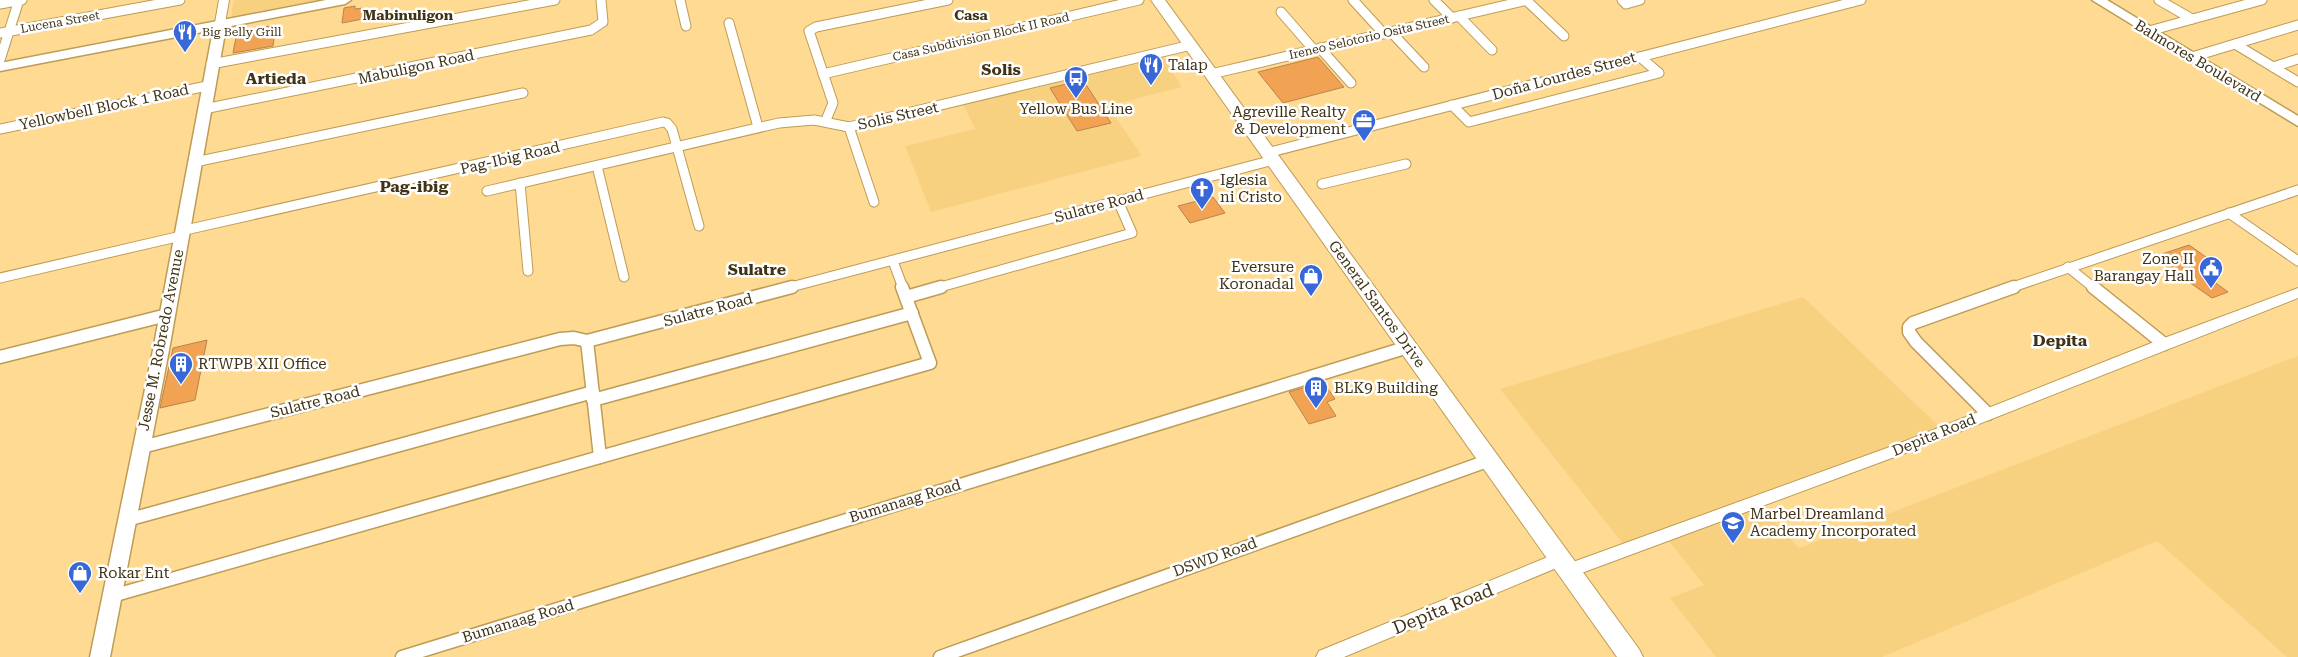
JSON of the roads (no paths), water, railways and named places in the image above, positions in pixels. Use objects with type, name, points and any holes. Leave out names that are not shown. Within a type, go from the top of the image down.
[{"type":"highway","name":"General Santos Drive","points":[[1158,0],[1631,657]]},
{"type":"main road","points":[[0,67],[345,0]]},
{"type":"main road","name":"Balmores Boulevard","points":[[2098,0],[2298,122]]},
{"type":"main road","name":"Jesse M. Robredo Avenue","points":[[100,657],[167,315],[207,86],[220,23]]},
{"type":"street","points":[[0,60],[4,32],[20,0]]},
{"type":"street","points":[[0,4],[20,0]]},
{"type":"street","name":"Lucena Street","points":[[4,32],[180,0]]},
{"type":"street","points":[[220,23],[224,0]]},
{"type":"street","points":[[211,64],[555,0]]},
{"type":"street","name":"Mabuligon Road","points":[[204,109],[591,30],[603,22],[601,0]]},
{"type":"street","points":[[680,0],[686,26]]},
{"type":"street","points":[[826,120],[833,105],[808,32],[816,27],[948,0]]},
{"type":"street","name":"Casa Subdivision Block II Road","points":[[823,74],[1139,0]]},
{"type":"street","points":[[1353,0],[1424,67]]},
{"type":"street","points":[[1434,0],[1492,50]]},
{"type":"street","points":[[1527,0],[1564,36]]},
{"type":"street","name":"Ireneo Selotorio Osita Street","points":[[1211,74],[1527,0]]},
{"type":"street","points":[[1622,0],[1626,4],[1640,0]]},
{"type":"street","name":"Doña Lourdes Street","points":[[1270,156],[1452,105],[1861,0]]},
{"type":"street","points":[[2159,0],[2192,19]]},
{"type":"street","points":[[2149,31],[2262,0]]},
{"type":"street","points":[[1281,12],[1351,83]]},
{"type":"street","points":[[729,22],[758,127]]},
{"type":"street","points":[[2192,57],[2298,25]]},
{"type":"street","points":[[2235,44],[2298,82]]},
{"type":"street","name":"Solis Street","points":[[487,191],[758,127],[805,118],[826,120],[849,127],[1191,45]]},
{"type":"street","points":[[1452,105],[1469,122],[1659,73],[1640,57]]},
{"type":"street","points":[[2273,67],[2298,59]]},
{"type":"street","name":"Yellowbell Block 1 Road","points":[[0,129],[207,86]]},
{"type":"street","points":[[195,162],[523,93]]},
{"type":"street","name":"Pag-Ibig Road","points":[[181,233],[658,122],[667,123],[671,126],[676,147]]},
{"type":"street","points":[[849,127],[874,202]]},
{"type":"street","points":[[676,147],[699,226]]},
{"type":"street","name":"Sulatre Road","points":[[142,447],[560,339],[574,338],[587,341],[1118,202],[1270,156]]},
{"type":"street","points":[[1322,184],[1406,164]]},
{"type":"street","points":[[597,166],[624,277]]},
{"type":"street","points":[[520,183],[528,271]]},
{"type":"street","points":[[1988,414],[1916,342],[1909,332],[1909,327],[1912,323],[2068,267],[2298,190]]},
{"type":"street","points":[[906,297],[1132,234],[1118,202]]},
{"type":"street","points":[[2229,213],[2298,261]]},
{"type":"street","points":[[0,278],[181,233]]},
{"type":"street","points":[[112,596],[930,363],[892,261]]},
{"type":"street","points":[[2068,267],[2164,344]]},
{"type":"street","name":"Depita Road","points":[[1325,657],[1564,565],[1903,448],[2164,344],[2298,294]]},
{"type":"street","points":[[127,520],[912,313]]},
{"type":"street","points":[[0,357],[167,315]]},
{"type":"street","points":[[587,341],[600,457]]},
{"type":"street","name":"Bumanaag Road","points":[[402,657],[1408,347]]},
{"type":"street","name":"DSWD Road","points":[[940,657],[1237,548],[1490,460]]},
{"type":"place","name":"Big Belly Grill","points":[[185,53]]},
{"type":"place","name":"Talap","points":[[1151,86]]},
{"type":"place","name":"Yellow Bus Line","points":[[1076,99]]},
{"type":"place","name":"Agreville Realty & Development","points":[[1364,142]]},
{"type":"place","name":"Iglesia ni Cristo","points":[[1202,210]]},
{"type":"place","name":"Zone II Barangay Hall","points":[[2211,289]]},
{"type":"place","name":"Eversure Koronadal","points":[[1311,297]]},
{"type":"place","name":"RTWPB XII Office","points":[[181,385]]},
{"type":"place","name":"BLK9 Building","points":[[1316,409]]},
{"type":"place","name":"Marbel Dreamland Academy Incorporated","points":[[1733,544]]},
{"type":"place","name":"Rokar Ent","points":[[80,594]]},
{"type":"district","name":"Mabinuligon","points":[[408,15]]},
{"type":"district","name":"Casa","points":[[971,15]]},
{"type":"district","name":"Solis","points":[[1001,69]]},
{"type":"district","name":"Artieda","points":[[276,78]]},
{"type":"district","name":"Pag-ibig","points":[[414,186]]},
{"type":"district","name":"Sulatre","points":[[757,269]]},
{"type":"district","name":"Depita","points":[[2060,340]]}]
